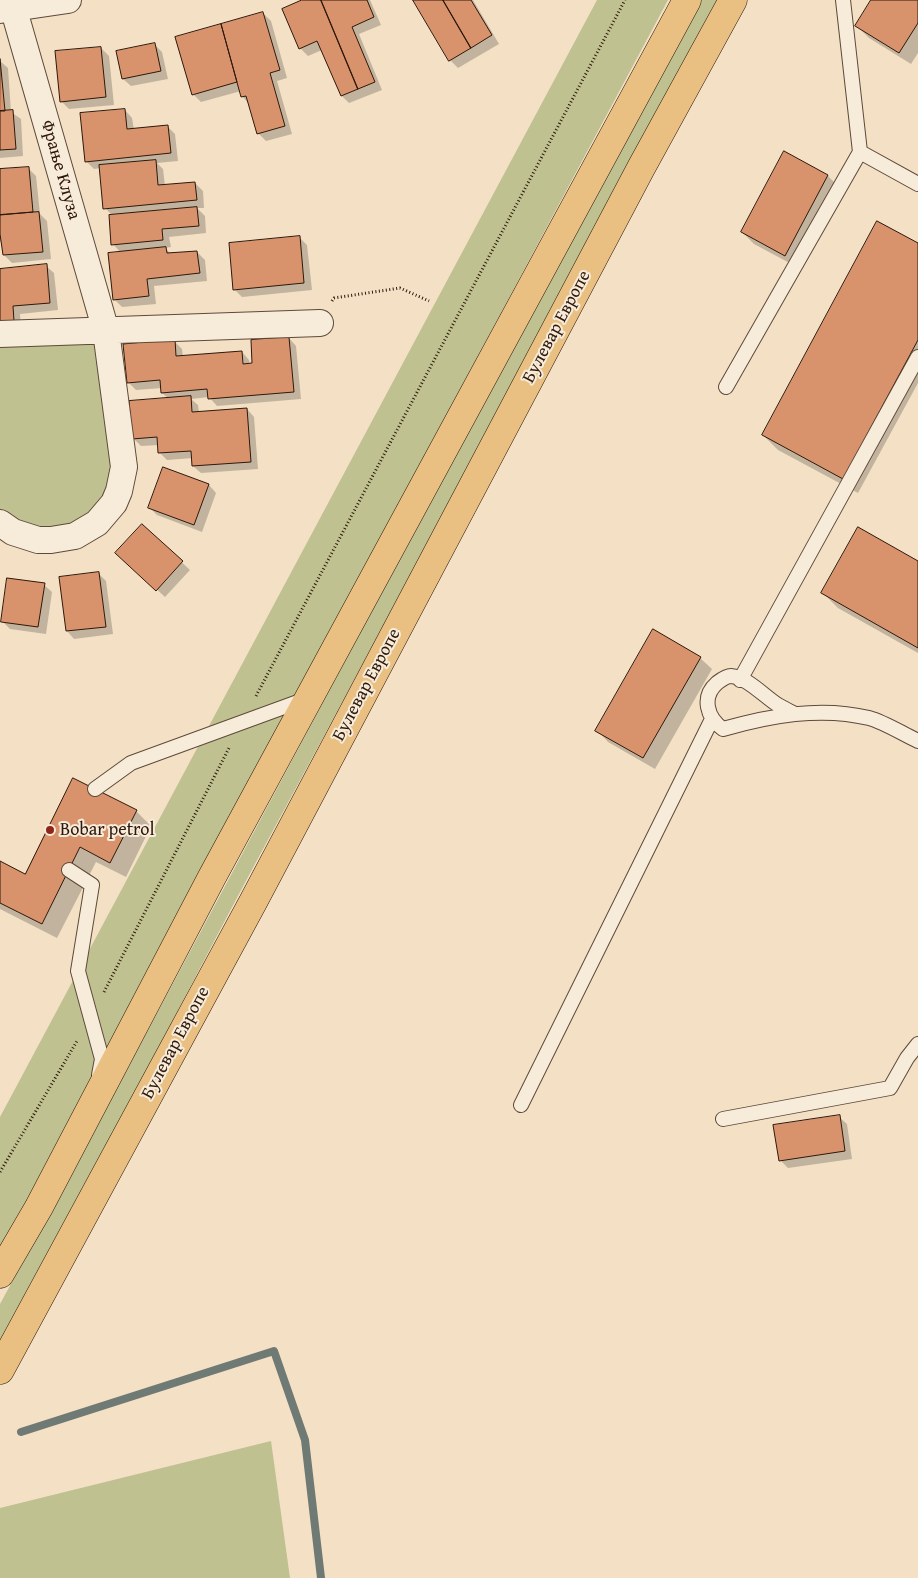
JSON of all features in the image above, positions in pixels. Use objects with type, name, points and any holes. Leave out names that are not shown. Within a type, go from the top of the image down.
[{"type":"main road","points":[[3,1264],[39,1207],[212,877],[687,0]]},
{"type":"main road","name":"Булевар Европе","points":[[0,1370],[257,893],[732,0]]},
{"type":"street","points":[[8,6],[68,0]]},
{"type":"street","name":"Фрање Клуза","points":[[0,523],[13,532],[25,537],[50,540],[75,536],[92,526],[106,514],[114,503],[121,485],[124,466],[106,331],[8,6]]},
{"type":"street","points":[[0,334],[320,323]]},
{"type":"lane","points":[[726,387],[860,152],[843,0]]},
{"type":"lane","points":[[860,152],[918,184]]},
{"type":"lane","points":[[740,680],[918,357]]},
{"type":"lane","points":[[795,714],[778,705],[764,693],[733,676],[719,681],[712,688],[708,696],[708,706],[712,719],[723,729],[758,719],[795,714],[832,714],[869,718],[918,741]]},
{"type":"lane","points":[[95,789],[131,763],[309,698]]},
{"type":"lane","points":[[521,1105],[712,719]]},
{"type":"lane","points":[[69,870],[92,885],[78,971],[92,1016],[102,1059],[96,1098]]},
{"type":"lane","points":[[723,1119],[890,1088],[907,1058],[918,1044]]},
{"type":"path","points":[[0,1172],[92,1016],[242,723],[625,0]]},
{"type":"path","points":[[320,323],[334,298],[400,288],[428,301]]},
{"type":"green space","points":[[597,0],[668,0],[0,1251],[0,1117]]},
{"type":"green space","points":[[698,0],[718,0],[0,1344],[0,1304]]},
{"type":"green space","points":[[106,331],[124,467],[75,536],[0,523],[0,334]]},
{"type":"green space","points":[[271,1441],[290,1578],[0,1578],[0,1508]]},
{"type":"building","points":[[302,0],[321,0],[358,89],[341,96],[317,41],[299,49],[282,9]]},
{"type":"building","points":[[321,0],[367,0],[374,17],[352,27],[375,82],[358,89]]},
{"type":"building","points":[[413,0],[443,0],[471,48],[449,61]]},
{"type":"building","points":[[443,0],[471,0],[492,35],[471,48]]},
{"type":"building","points":[[871,0],[918,0],[918,23],[899,53],[855,26]]},
{"type":"building","points":[[263,12],[280,70],[270,73],[285,126],[257,134],[246,96],[241,97],[221,24]]},
{"type":"building","points":[[221,24],[237,82],[192,95],[175,37]]},
{"type":"building","points":[[155,43],[161,71],[122,79],[116,51]]},
{"type":"building","points":[[101,47],[106,97],[60,102],[55,51]]},
{"type":"building","points":[[0,59],[5,111],[0,111]]},
{"type":"building","points":[[125,109],[127,129],[168,125],[171,153],[85,162],[80,113]]},
{"type":"building","points":[[13,110],[16,149],[0,150],[0,111]]},
{"type":"building","points":[[784,151],[828,175],[785,256],[741,232]]},
{"type":"building","points":[[156,160],[158,185],[195,182],[197,200],[103,209],[99,165]]},
{"type":"building","points":[[29,167],[33,212],[0,215],[0,169]]},
{"type":"building","points":[[197,207],[199,226],[162,229],[163,240],[111,245],[109,215]]},
{"type":"building","points":[[39,212],[43,252],[3,255],[0,215]]},
{"type":"building","points":[[877,221],[918,243],[918,340],[843,479],[762,435]]},
{"type":"building","points":[[300,236],[304,283],[233,290],[229,243]]},
{"type":"building","points":[[166,247],[167,253],[197,251],[200,273],[147,279],[149,296],[113,300],[108,253]]},
{"type":"building","points":[[47,264],[50,303],[13,306],[14,321],[0,322],[0,269]]},
{"type":"building","points":[[289,337],[294,392],[208,399],[207,389],[161,393],[160,380],[127,383],[123,344],[175,339],[176,356],[242,351],[243,364],[252,363],[251,340]]},
{"type":"building","points":[[191,396],[192,412],[247,408],[251,462],[192,466],[191,451],[158,453],[157,437],[132,439],[129,401]]},
{"type":"building","points":[[163,467],[209,484],[194,525],[148,508]]},
{"type":"building","points":[[142,524],[183,561],[156,591],[115,553]]},
{"type":"building","points":[[858,527],[918,561],[918,648],[821,593]]},
{"type":"building","points":[[99,572],[106,627],[66,631],[59,577]]},
{"type":"building","points":[[7,578],[45,583],[38,627],[1,622]]},
{"type":"building","points":[[653,629],[701,657],[643,758],[595,731]]},
{"type":"building","points":[[73,778],[137,810],[110,863],[80,847],[42,924],[0,903],[0,861],[25,874]]},
{"type":"building","points":[[840,1115],[845,1151],[779,1161],[773,1125]]},
{"type":"waterway","points":[[21,1432],[274,1351],[305,1440],[321,1578]]},
{"type":"place","name":"Bobar petrol","points":[[50,830]]}]
